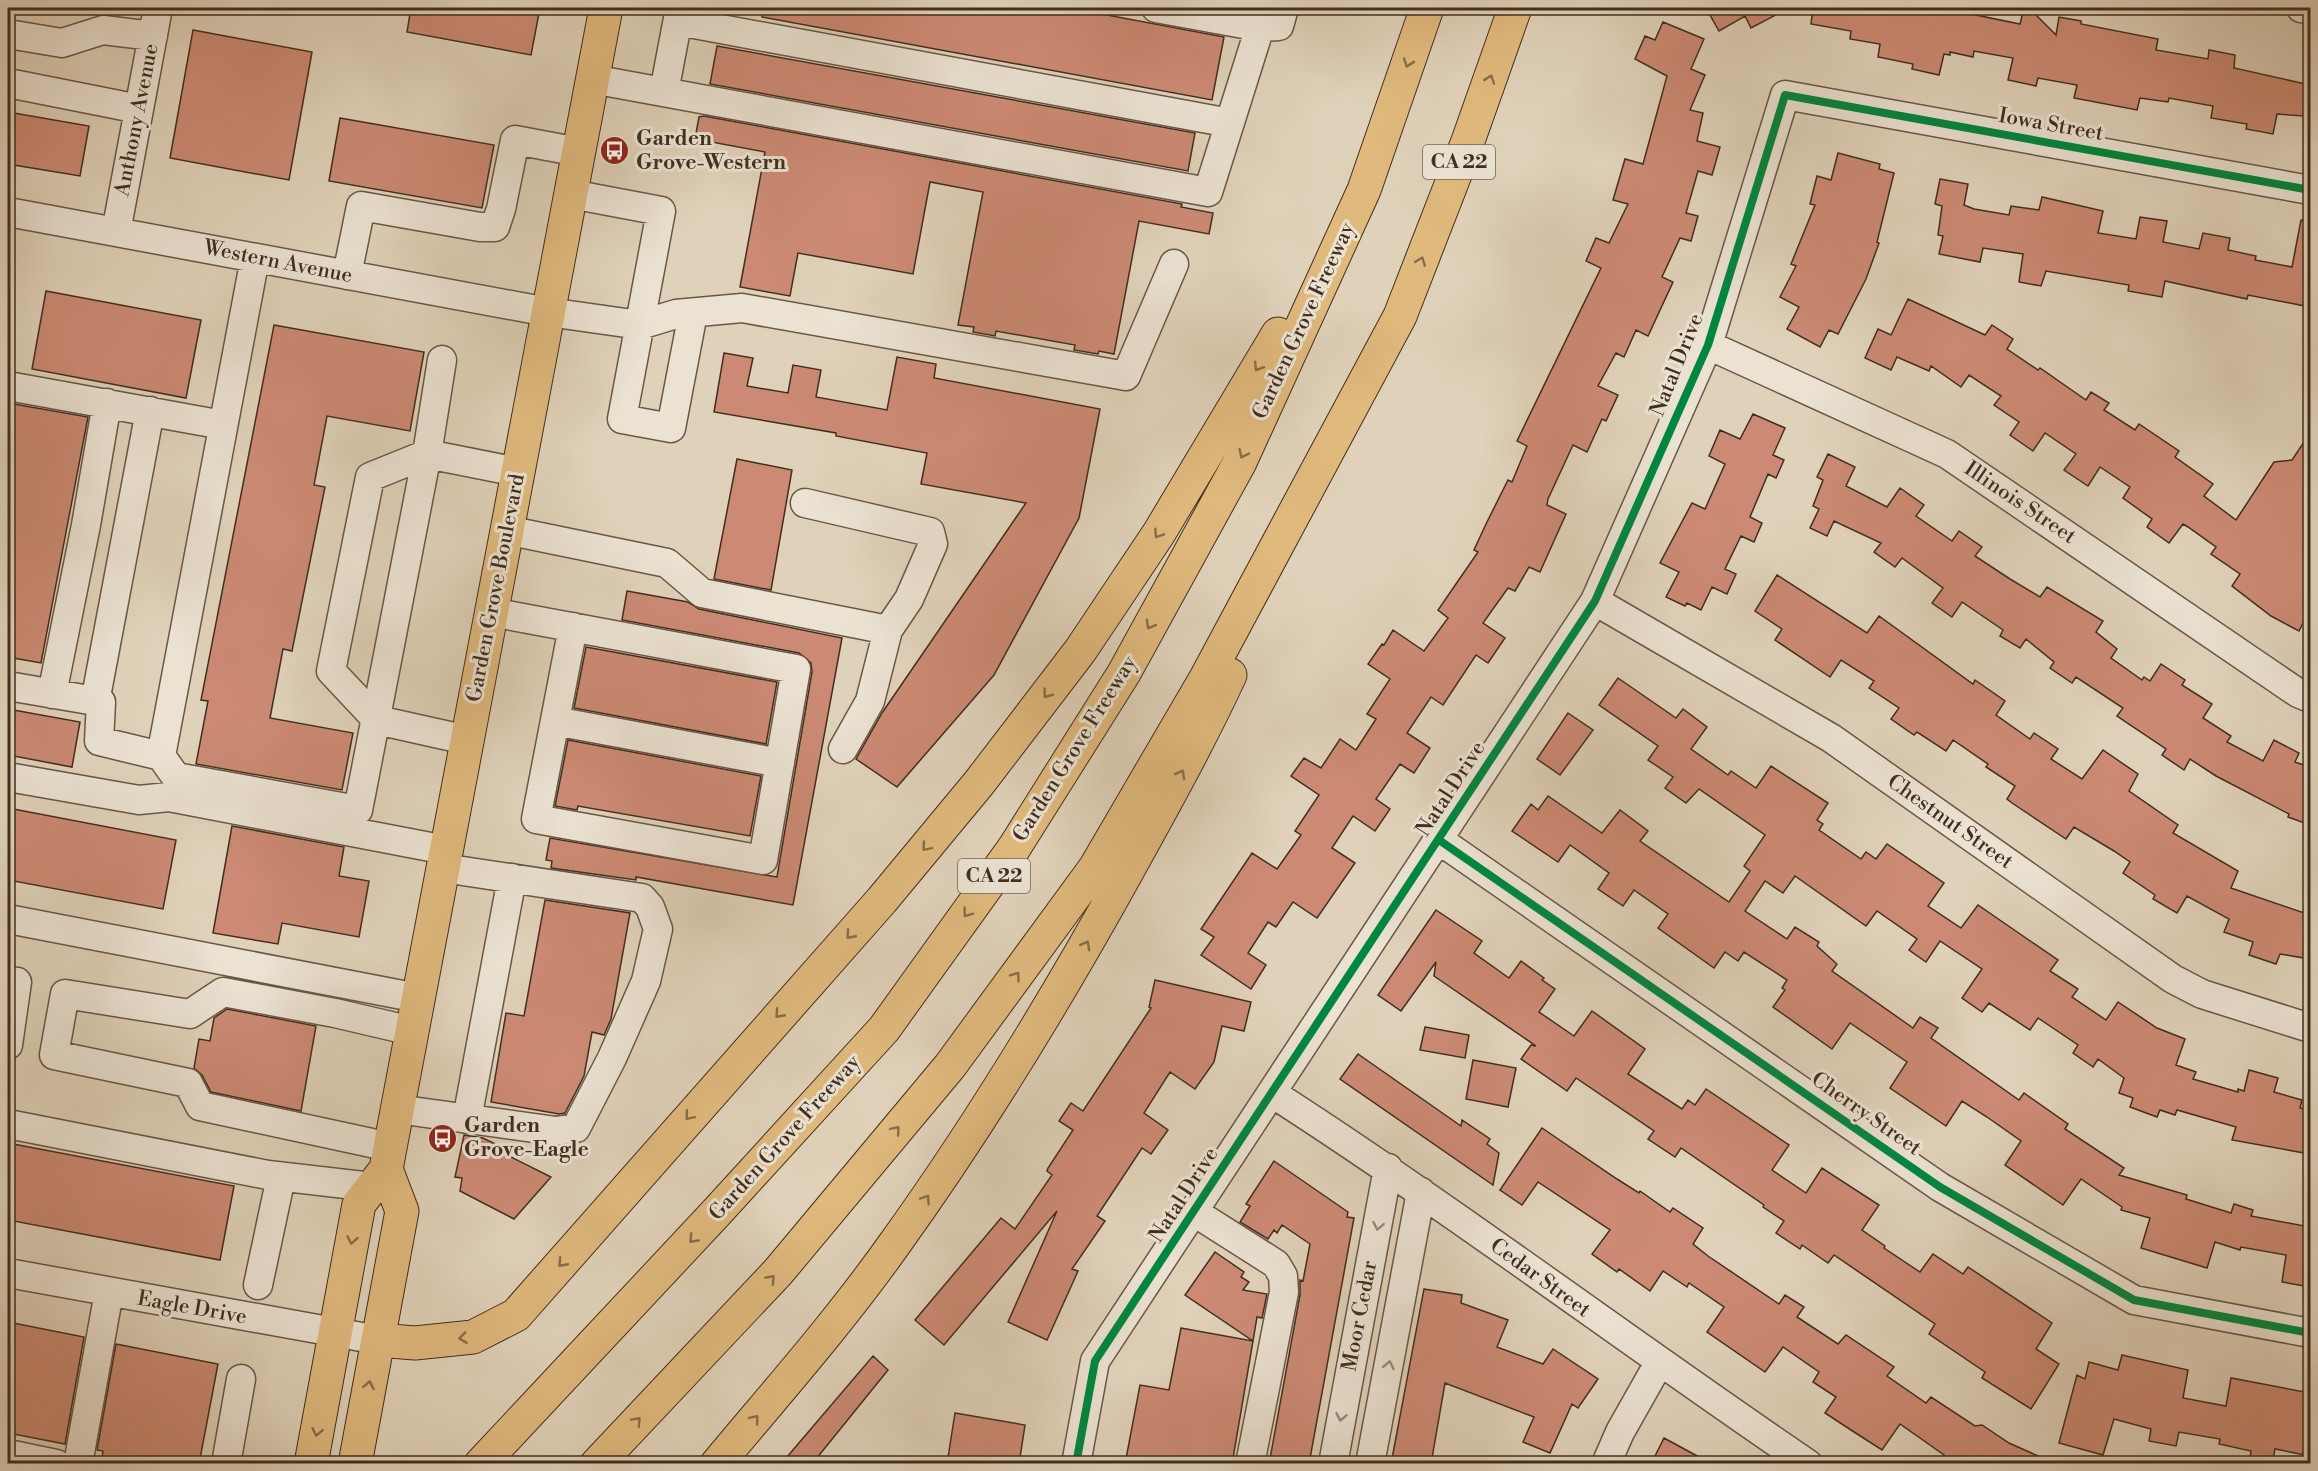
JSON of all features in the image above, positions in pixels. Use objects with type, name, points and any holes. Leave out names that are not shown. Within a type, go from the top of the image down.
[{"type":"main road","name":"Garden Grove Boulevard","points":[[311,1464],[359,1204],[383,1168],[397,1108],[606,8]]},
{"type":"main road","name":"Garden Grove Freeway","points":[[481,1464],[716,1214],[884,1029],[1014,848],[1124,673],[1240,462],[1364,190],[1427,8]]},
{"type":"main road","name":"CA 22","points":[[597,1464],[778,1272],[950,1066],[1095,868],[1206,678],[1400,316],[1468,141],[1515,8]]},
{"type":"main road","points":[[378,1340],[415,1343],[473,1337],[516,1315],[882,900],[980,783],[1080,651],[1159,533],[1364,190]]},
{"type":"main road","points":[[717,1464],[826,1334],[893,1247],[1065,983],[1199,741],[1400,316]]},
{"type":"main road","points":[[355,1464],[402,1211],[383,1168]]},
{"type":"street","name":"Anthony Avenue","points":[[116,232],[158,8]]},
{"type":"street","points":[[1156,8],[1260,27],[1279,26],[1284,8]]},
{"type":"street","points":[[2301,8],[2310,9]]},
{"type":"street","points":[[664,92],[679,14],[1230,123]]},
{"type":"street","points":[[592,79],[1208,192],[1260,27]]},
{"type":"street","points":[[8,34],[62,43],[104,30],[153,36]]},
{"type":"street","points":[[8,83],[139,109]]},
{"type":"street","name":"Iowa Street","points":[[1785,95],[2310,190]]},
{"type":"street","name":"Natal Drive","points":[[1076,1464],[1095,1361],[1595,601],[1708,345],[1785,95]]},
{"type":"street","points":[[347,275],[362,206],[480,227],[495,226],[501,209],[515,140],[579,152]]},
{"type":"street","points":[[571,194],[661,211],[622,419],[671,428],[693,313]]},
{"type":"street","name":"Western Avenue","points":[[8,218],[116,232],[548,312],[640,326]]},
{"type":"street","points":[[161,756],[255,258]]},
{"type":"street","points":[[640,326],[676,314],[742,308],[1126,376],[1174,264]]},
{"type":"street","name":"Illinois Street","points":[[1708,345],[1947,454],[2298,693],[2310,698]]},
{"type":"street","points":[[8,686],[101,702],[99,741],[161,756],[176,777],[358,810],[427,454],[442,360]]},
{"type":"street","points":[[8,386],[224,424]]},
{"type":"street","points":[[52,694],[86,525],[107,404]]},
{"type":"street","points":[[95,702],[150,411]]},
{"type":"street","points":[[467,740],[377,720],[331,671],[370,477],[427,454],[518,472]]},
{"type":"street","points":[[805,503],[930,532],[933,544],[909,599],[888,630],[870,701],[843,749]]},
{"type":"street","points":[[506,530],[666,563],[702,593],[888,630]]},
{"type":"street","name":"Chestnut Street","points":[[1595,601],[1831,738],[2173,979],[2212,998],[2310,1028]]},
{"type":"street","points":[[491,612],[573,627],[796,669],[763,860],[536,819],[573,627]]},
{"type":"street","points":[[555,721],[780,763]]},
{"type":"street","points":[[8,777],[139,800],[169,797],[444,859],[512,878],[642,898],[650,907],[658,928],[646,981],[612,1058],[576,1128],[556,1131],[397,1108]]},
{"type":"street","name":"Cherry Street","points":[[1439,840],[1940,1187],[2134,1300],[2310,1333]]},
{"type":"street","points":[[467,1119],[512,878]]},
{"type":"street","points":[[8,919],[418,998]]},
{"type":"street","points":[[8,981],[17,982],[8,1045]]},
{"type":"street","points":[[383,1168],[200,1106],[188,1083],[54,1055],[65,994],[190,1014],[223,992],[412,1031]]},
{"type":"street","name":"Cedar Street","points":[[1272,1093],[1388,1168],[1659,1363],[1808,1464]]},
{"type":"street","points":[[8,1124],[281,1177],[383,1168]]},
{"type":"street","name":"Moor Cedar","points":[[1333,1464],[1388,1168]]},
{"type":"street","points":[[258,1285],[281,1177]]},
{"type":"street","name":"Moor Cedar","points":[[1370,1464],[1421,1192]]},
{"type":"street","points":[[1194,1212],[1276,1264],[1283,1276],[1284,1292],[1250,1464]]},
{"type":"street","name":"Eagle Drive","points":[[8,1273],[378,1340]]},
{"type":"street","points":[[78,1464],[109,1292]]},
{"type":"street","points":[[1606,1464],[1620,1432],[1659,1363]]},
{"type":"street","points":[[226,1464],[241,1379]]},
{"type":"street","points":[[8,1454],[56,1464]]},
{"type":"building","points":[[411,8],[540,8],[531,55],[407,32]]},
{"type":"building","points":[[763,8],[1070,8],[1224,37],[1212,100],[762,17]]},
{"type":"building","points":[[1706,8],[1789,8],[1751,28],[1745,16],[1719,31]]},
{"type":"building","points":[[1813,8],[1911,8],[1932,12],[1933,8],[1942,8],[2020,24],[2024,8],[2029,8],[2056,35],[2059,17],[2081,21],[2081,24],[2158,39],[2156,50],[2208,59],[2209,50],[2235,55],[2234,68],[2310,85],[2304,116],[2277,114],[2273,134],[2246,129],[2247,124],[2211,118],[2213,106],[2169,98],[2168,102],[2140,98],[2137,110],[2074,98],[2077,85],[2038,78],[2036,86],[2008,80],[2013,58],[1974,51],[1973,57],[1950,52],[1950,55],[1944,54],[1939,75],[1912,69],[1913,64],[1878,57],[1880,44],[1850,39],[1851,31],[1811,24]]},
{"type":"building","points":[[1663,22],[1704,39],[1691,69],[1705,75],[1690,110],[1703,113],[1697,141],[1720,147],[1712,175],[1698,171],[1686,213],[1698,216],[1691,241],[1680,238],[1662,277],[1673,282],[1648,336],[1636,330],[1624,357],[1616,353],[1598,386],[1618,395],[1606,421],[1602,419],[1587,452],[1573,445],[1548,499],[1547,505],[1566,514],[1540,572],[1529,567],[1515,591],[1508,588],[1483,623],[1505,638],[1488,663],[1476,655],[1443,705],[1431,697],[1407,733],[1430,748],[1414,773],[1400,764],[1376,799],[1390,809],[1375,831],[1353,816],[1332,848],[1355,863],[1317,918],[1293,902],[1276,927],[1268,922],[1248,953],[1266,965],[1251,989],[1201,955],[1214,937],[1201,929],[1252,853],[1277,869],[1301,835],[1295,831],[1319,795],[1291,776],[1304,758],[1321,768],[1340,739],[1356,750],[1376,719],[1367,714],[1390,679],[1368,664],[1393,630],[1424,651],[1448,618],[1438,610],[1478,552],[1474,550],[1486,524],[1508,480],[1512,482],[1527,446],[1517,441],[1601,268],[1586,261],[1596,238],[1609,243],[1628,204],[1613,200],[1625,159],[1643,164],[1667,76],[1635,59],[1645,36],[1655,40]]},
{"type":"building","points":[[193,30],[312,52],[289,180],[170,158]]},
{"type":"building","points":[[717,46],[1195,133],[1188,171],[710,84]]},
{"type":"building","points":[[8,112],[89,126],[80,176],[8,164]]},
{"type":"building","points":[[704,116],[1182,204],[1181,207],[1213,213],[1209,234],[1139,221],[1114,354],[1074,350],[1075,345],[996,331],[995,336],[973,332],[974,327],[958,325],[983,192],[930,182],[913,274],[798,253],[790,296],[740,287],[765,152],[695,139],[699,117]]},
{"type":"building","points":[[340,118],[494,145],[482,208],[329,181]]},
{"type":"building","points":[[1838,153],[1880,164],[1879,169],[1894,173],[1877,242],[1879,243],[1866,279],[1838,334],[1829,330],[1820,347],[1787,329],[1799,307],[1780,297],[1796,266],[1791,264],[1815,205],[1810,204],[1817,176],[1831,180]]},
{"type":"building","points":[[1940,179],[1968,184],[1964,205],[1974,209],[2009,215],[2011,206],[2039,210],[2042,197],[2103,211],[2098,233],[2136,239],[2140,217],[2167,221],[2163,242],[2199,249],[2203,233],[2230,238],[2228,250],[2256,256],[2255,260],[2292,267],[2301,220],[2310,221],[2310,302],[2306,301],[2305,306],[2248,295],[2247,299],[2165,281],[2162,297],[2128,291],[2129,285],[2046,271],[2041,286],[2019,282],[2023,254],[1983,248],[1980,262],[1939,254],[1943,236],[1938,235],[1942,206],[1935,204]]},
{"type":"building","points":[[46,291],[201,320],[186,398],[32,369]]},
{"type":"building","points":[[1908,299],[1985,335],[1992,325],[2013,339],[2007,349],[2038,370],[2040,368],[2086,400],[2091,392],[2109,403],[2104,410],[2135,430],[2139,424],[2179,451],[2175,457],[2213,484],[2204,496],[2236,520],[2274,462],[2292,460],[2310,433],[2310,609],[2299,631],[2271,616],[2232,586],[2240,574],[2211,554],[2216,547],[2188,527],[2183,524],[2169,543],[2147,527],[2152,519],[2123,498],[2130,487],[2100,467],[2088,486],[2064,470],[2076,454],[2045,433],[2033,451],[2010,435],[2019,422],[1994,405],[2001,396],[1969,375],[1961,387],[1931,366],[1929,371],[1897,357],[1891,370],[1865,358],[1878,329],[1891,335]]},
{"type":"building","points":[[274,325],[424,352],[410,431],[327,416],[314,485],[325,487],[292,651],[283,649],[270,718],[353,733],[342,790],[196,764],[208,701],[201,700]]},
{"type":"building","points":[[724,353],[753,358],[747,386],[788,393],[793,365],[821,370],[816,397],[887,410],[897,357],[936,364],[934,378],[1100,409],[1079,518],[994,675],[897,787],[856,759],[882,713],[1026,503],[921,484],[927,453],[836,436],[836,433],[714,412]]},
{"type":"building","points":[[8,403],[88,417],[41,663],[8,657]]},
{"type":"building","points":[[1753,414],[1785,428],[1773,455],[1784,460],[1776,478],[1768,474],[1750,517],[1762,523],[1754,542],[1741,536],[1725,569],[1736,574],[1727,594],[1712,587],[1701,610],[1687,603],[1685,606],[1666,597],[1679,572],[1660,563],[1692,503],[1705,509],[1725,464],[1709,456],[1720,430],[1740,439]]},
{"type":"building","points":[[1828,454],[1855,467],[1846,486],[1887,507],[1900,488],[1924,505],[1916,516],[1952,541],[1959,531],[1982,547],[1975,556],[2010,579],[2040,597],[2047,587],[2103,621],[2096,632],[2117,649],[2111,658],[2142,680],[2144,677],[2150,681],[2161,664],[2185,680],[2182,685],[2212,704],[2203,718],[2231,736],[2227,742],[2263,761],[2274,740],[2299,753],[2295,762],[2310,767],[2310,825],[2288,817],[2289,814],[2216,776],[2190,759],[2184,770],[2162,755],[2166,749],[2117,716],[2123,708],[2076,677],[2072,683],[2050,668],[2054,662],[2026,639],[2020,648],[2000,636],[2003,630],[1962,602],[1952,617],[1932,603],[1943,588],[1902,558],[1895,567],[1874,552],[1881,543],[1834,521],[1827,536],[1810,528],[1819,509],[1813,506],[1823,480],[1817,477]]},
{"type":"building","points":[[737,459],[792,470],[771,590],[714,579]]},
{"type":"building","points":[[1777,575],[1867,633],[1879,616],[1973,684],[1975,680],[2005,701],[1996,715],[2030,739],[2034,733],[2058,749],[2051,759],[2082,779],[2103,750],[2138,774],[2129,791],[2178,825],[2173,833],[2238,871],[2231,888],[2310,915],[2310,959],[2280,954],[2276,964],[2249,955],[2253,942],[2224,932],[2229,919],[2187,896],[2177,913],[2153,899],[2155,895],[2123,873],[2130,862],[2114,851],[2074,827],[2066,839],[2007,799],[2015,786],[1986,767],[1988,764],[1953,740],[1946,751],[1917,732],[1914,735],[1891,719],[1899,708],[1869,688],[1874,681],[1841,660],[1830,677],[1775,640],[1782,629],[1755,611]]},
{"type":"building","points":[[627,591],[688,602],[699,609],[842,638],[793,905],[636,877],[636,880],[551,868],[552,861],[546,860],[550,838],[777,877],[812,672],[811,663],[799,653],[622,620]]},
{"type":"building","points":[[586,647],[777,682],[766,744],[574,708]]},
{"type":"building","points":[[1618,678],[1676,718],[1683,709],[1707,727],[1691,749],[1728,775],[1731,771],[1756,788],[1771,766],[1828,803],[1817,820],[1823,824],[1819,830],[1861,859],[1866,852],[1876,859],[1887,844],[1944,883],[1928,906],[1961,928],[1978,905],[2058,960],[2050,971],[2078,989],[2072,997],[2106,1020],[2118,1002],[2157,1028],[2185,1039],[2176,1065],[2196,1072],[2193,1079],[2238,1092],[2238,1089],[2244,1091],[2249,1070],[2278,1078],[2274,1092],[2302,1100],[2300,1108],[2310,1110],[2310,1154],[2232,1140],[2236,1127],[2177,1110],[2175,1115],[2160,1110],[2157,1117],[2130,1107],[2133,1098],[2119,1093],[2124,1078],[2098,1059],[2093,1067],[2073,1053],[2078,1045],[2038,1018],[2030,1030],[1989,1003],[1982,1012],[1962,998],[1982,969],[1940,941],[1926,962],[1909,950],[1917,939],[1877,911],[1866,926],[1795,876],[1783,893],[1765,881],[1745,911],[1787,939],[1795,927],[1819,942],[1817,946],[1837,964],[1832,971],[1913,1028],[1920,1017],[1938,1028],[1931,1038],[2019,1100],[2024,1093],[2068,1124],[2065,1129],[2124,1168],[2119,1175],[2187,1195],[2186,1199],[2231,1213],[2234,1204],[2253,1210],[2251,1216],[2310,1227],[2310,1287],[2282,1282],[2286,1255],[2241,1247],[2240,1250],[2215,1242],[2207,1268],[2141,1248],[2150,1218],[2121,1210],[2122,1207],[2081,1179],[2063,1205],[2005,1165],[2021,1141],[1987,1117],[1962,1101],[1946,1126],[1890,1088],[1907,1062],[1850,1023],[1832,1049],[1773,1007],[1785,990],[1782,988],[1787,980],[1744,952],[1738,961],[1725,952],[1714,968],[1658,928],[1668,914],[1634,890],[1623,906],[1598,889],[1609,873],[1570,845],[1558,862],[1512,831],[1531,804],[1538,810],[1548,796],[1602,833],[1620,810],[1648,831],[1640,841],[1729,902],[1750,871],[1744,866],[1765,835],[1699,789],[1686,803],[1665,788],[1673,777],[1648,760],[1658,746],[1599,705]]},
{"type":"building","points":[[8,709],[80,722],[72,767],[8,755]]},
{"type":"building","points":[[1568,713],[1593,730],[1560,775],[1537,759]]},
{"type":"building","points":[[568,740],[761,776],[750,836],[578,806],[577,810],[555,806]]},
{"type":"building","points":[[8,808],[176,840],[163,909],[8,880]]},
{"type":"building","points":[[232,826],[344,847],[339,876],[369,881],[359,937],[282,923],[278,944],[213,933]]},
{"type":"building","points":[[545,900],[630,913],[611,1019],[604,1035],[592,1032],[584,1076],[565,1113],[559,1114],[491,1102],[506,1013],[524,1016]]},
{"type":"building","points":[[1436,910],[1482,941],[1474,953],[1509,978],[1521,961],[1544,978],[1542,980],[1555,989],[1539,1012],[1574,1036],[1592,1011],[1645,1049],[1628,1074],[1682,1109],[1688,1100],[1695,1105],[1706,1089],[1789,1145],[1772,1170],[1806,1193],[1822,1168],[1879,1205],[1862,1230],[1885,1246],[1884,1248],[1920,1272],[1933,1254],[1963,1274],[1968,1267],[2052,1323],[2036,1349],[2059,1364],[2031,1409],[1982,1378],[1985,1372],[1929,1334],[1935,1324],[1834,1255],[1828,1263],[1802,1245],[1800,1249],[1776,1233],[1784,1221],[1681,1148],[1675,1157],[1648,1139],[1654,1131],[1576,1078],[1567,1091],[1521,1059],[1531,1045],[1536,1046],[1434,976],[1436,962],[1401,1011],[1378,995]]},
{"type":"building","points":[[1155,980],[1251,1002],[1244,1031],[1222,1026],[1214,1062],[1195,1089],[1170,1072],[1144,1113],[1168,1130],[1151,1154],[1142,1148],[1097,1216],[1105,1221],[1072,1269],[1078,1271],[1047,1340],[1008,1322],[1057,1211],[944,1345],[915,1320],[1001,1218],[1015,1229],[1052,1175],[1047,1171],[1048,1168],[1073,1130],[1059,1121],[1071,1103],[1083,1111],[1151,1008],[1149,1007]]},
{"type":"building","points":[[227,1009],[316,1026],[301,1111],[211,1092],[202,1075],[194,1068],[199,1039],[210,1041],[214,1018]]},
{"type":"building","points":[[1425,1027],[1469,1035],[1465,1058],[1420,1050]]},
{"type":"building","points":[[1358,1054],[1461,1126],[1462,1120],[1490,1139],[1487,1144],[1499,1153],[1493,1185],[1340,1079]]},
{"type":"building","points":[[1473,1060],[1516,1068],[1508,1107],[1466,1099]]},
{"type":"building","points":[[1542,1128],[1639,1193],[1640,1191],[1670,1212],[1673,1208],[1703,1228],[1693,1244],[1708,1256],[1779,1304],[1785,1295],[1804,1307],[1797,1317],[1838,1344],[1846,1335],[1894,1367],[1887,1376],[1926,1403],[1931,1397],[1975,1426],[1982,1425],[2009,1443],[2056,1464],[1939,1464],[1944,1455],[1900,1424],[1882,1450],[1851,1430],[1825,1413],[1836,1397],[1813,1382],[1819,1372],[1783,1347],[1765,1372],[1707,1332],[1724,1307],[1689,1283],[1687,1287],[1663,1271],[1650,1291],[1619,1269],[1617,1272],[1592,1254],[1610,1230],[1538,1182],[1522,1205],[1500,1190]]},
{"type":"building","points":[[464,1135],[483,1138],[506,1149],[503,1153],[551,1177],[514,1219],[460,1191],[462,1178],[455,1177]]},
{"type":"building","points":[[8,1143],[234,1186],[220,1260],[8,1220]]},
{"type":"building","points":[[1274,1161],[1348,1212],[1347,1217],[1354,1218],[1309,1464],[1269,1464],[1300,1295],[1300,1280],[1303,1281],[1310,1244],[1282,1225],[1277,1233],[1274,1230],[1268,1239],[1240,1222],[1250,1206],[1246,1204]]},
{"type":"building","points":[[1215,1252],[1244,1272],[1241,1277],[1249,1282],[1243,1290],[1267,1294],[1262,1318],[1257,1317],[1253,1341],[1185,1295]]},
{"type":"building","points":[[1424,1289],[1462,1295],[1461,1303],[1508,1320],[1497,1347],[1543,1364],[1553,1349],[1598,1379],[1578,1408],[1572,1404],[1550,1453],[1523,1442],[1534,1417],[1445,1383],[1431,1464],[1391,1464]]},
{"type":"building","points":[[8,1322],[84,1337],[65,1444],[8,1433]]},
{"type":"building","points":[[1181,1328],[1253,1341],[1232,1464],[1125,1464],[1140,1385],[1169,1390]]},
{"type":"building","points":[[116,1344],[218,1364],[199,1464],[101,1464],[103,1451],[97,1450]]},
{"type":"building","points":[[2122,1355],[2188,1370],[2183,1398],[2226,1406],[2231,1378],[2310,1393],[2310,1456],[2275,1449],[2272,1464],[2249,1464],[2251,1451],[2219,1444],[2220,1439],[2179,1432],[2176,1446],[2149,1441],[2151,1429],[2114,1419],[2103,1455],[2059,1443],[2077,1375],[2085,1379],[2089,1362],[2118,1370]]},
{"type":"building","points":[[873,1356],[888,1370],[812,1464],[781,1464]]},
{"type":"building","points":[[955,1413],[1025,1425],[1019,1464],[947,1464]]},
{"type":"building","points":[[1664,1438],[1712,1464],[1651,1464]]},
{"type":"cycle path","points":[[1076,1464],[1095,1361],[1595,601],[1708,345],[1785,95],[2310,190]]},
{"type":"cycle path","points":[[1439,840],[1940,1187],[2134,1300],[2310,1333]]},
{"type":"place","name":"Garden Grove-Western","points":[[615,151]]},
{"type":"place","name":"Garden Grove-Eagle","points":[[443,1138]]}]
